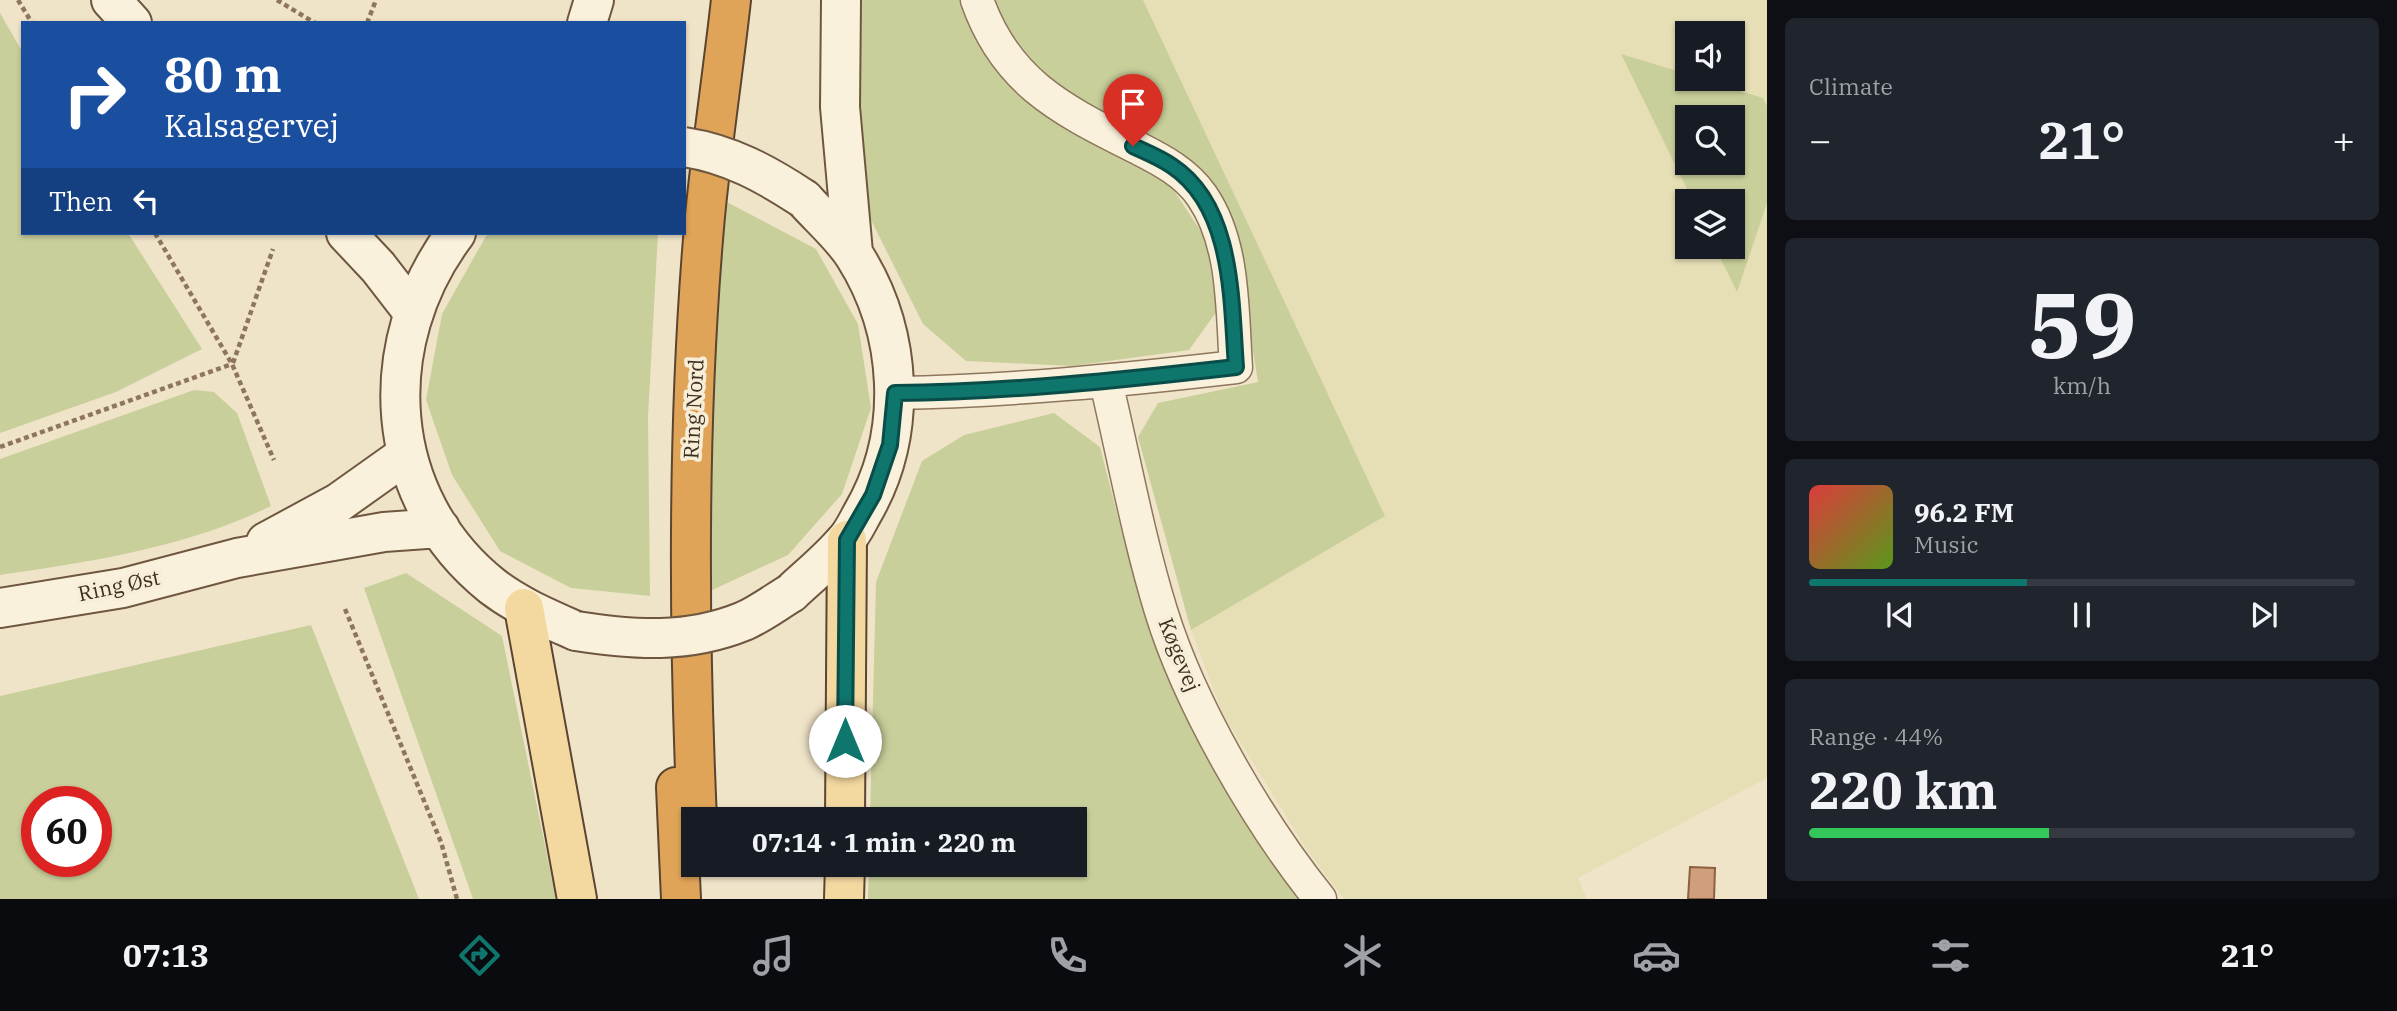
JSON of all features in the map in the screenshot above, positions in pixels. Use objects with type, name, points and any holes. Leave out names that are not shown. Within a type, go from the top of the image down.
[{"type":"highway","points":[[686,200],[709,0]]},
{"type":"highway","name":"Ring Nord","points":[[696,807],[691,678],[691,454],[705,216],[731,0]]},
{"type":"highway","points":[[681,899],[671,678],[671,452],[683,235]]},
{"type":"highway","points":[[700,877],[701,899]]},
{"type":"main road","points":[[111,0],[130,21]]},
{"type":"main road","points":[[588,21],[594,0]]},
{"type":"main road","points":[[841,0],[839,107],[853,253]]},
{"type":"main road","points":[[452,235],[412,311],[401,358],[400,407],[407,454],[420,492],[440,528],[482,577],[524,608],[576,631],[634,640],[690,637],[744,621],[791,593],[847,540],[873,495],[890,445],[895,393],[891,344],[876,296],[853,253],[804,199],[759,170],[709,151],[686,147]]},
{"type":"main road","points":[[348,235],[378,267],[412,311]]},
{"type":"main road","name":"Ring Øst","points":[[237,558],[338,503],[407,454]]},
{"type":"main road","name":"Ring Øst","points":[[0,608],[123,588],[237,558],[384,531],[440,528]]},
{"type":"main road","points":[[845,807],[847,540]]},
{"type":"main road","points":[[524,608],[577,899]]},
{"type":"main road","points":[[844,899],[845,877]]},
{"type":"street","points":[[895,393],[996,391],[1236,367],[1230,279],[1219,233],[1202,196],[1174,166],[1073,116],[1023,79],[986,27],[977,0]]},
{"type":"street","name":"Køgevej","points":[[1106,382],[1161,611],[1206,721],[1290,861],[1320,899]]},
{"type":"path","points":[[18,0],[31,21]]},
{"type":"path","points":[[277,0],[312,21]]},
{"type":"path","points":[[368,21],[376,0]]},
{"type":"path","points":[[156,235],[232,364],[274,460]]},
{"type":"path","points":[[232,364],[273,249]]},
{"type":"path","points":[[0,447],[232,364]]},
{"type":"path","points":[[345,609],[441,842],[457,899]]},
{"type":"shaded area","points":[[1143,0],[1767,0],[1767,778],[1578,878],[1587,899],[1344,899],[1307,850],[1223,714],[1191,630],[1385,516]]},
{"type":"green space","points":[[853,0],[963,0],[974,33],[1016,91],[1165,177],[1206,239],[1217,311],[1189,350],[1072,366],[966,361],[923,324],[861,200]]},
{"type":"green space","points":[[992,0],[1143,0],[1385,516],[1191,630],[1138,437],[1158,403],[1258,382],[1235,239],[1089,111],[1037,72],[998,17]]},
{"type":"green space","points":[[0,13],[21,50],[21,235],[129,235],[202,349],[116,392],[0,433]]},
{"type":"green space","points":[[1621,54],[1675,70],[1675,91],[1740,91],[1763,98],[1767,106],[1767,203],[1737,292],[1721,259],[1745,259],[1745,189],[1687,189],[1680,175],[1745,175],[1745,105],[1675,105],[1675,164]]},
{"type":"green space","points":[[723,200],[816,249],[858,324],[871,408],[842,494],[788,555],[708,592],[711,457]]},
{"type":"green space","points":[[658,235],[648,417],[650,596],[571,588],[500,551],[452,475],[426,400],[442,314],[486,236]]},
{"type":"green space","points":[[194,390],[214,392],[237,413],[271,506],[206,532],[138,551],[0,575],[0,459]]},
{"type":"green space","points":[[1054,413],[1100,447],[1129,560],[1191,729],[1304,899],[868,899],[869,877],[1087,877],[1087,807],[870,807],[876,582],[922,461],[964,435]]},
{"type":"green space","points":[[406,573],[502,636],[556,899],[473,899],[364,588]]},
{"type":"green space","points":[[311,625],[419,899],[0,899],[0,696]]},
{"type":"building","points":[[1690,867],[1715,868],[1714,899],[1688,899]]},
{"type":"route","points":[[845,741],[847,540],[873,495],[890,445],[895,393],[996,391],[1236,367],[1230,279],[1219,233],[1202,196],[1174,166],[1133,146]]}]
